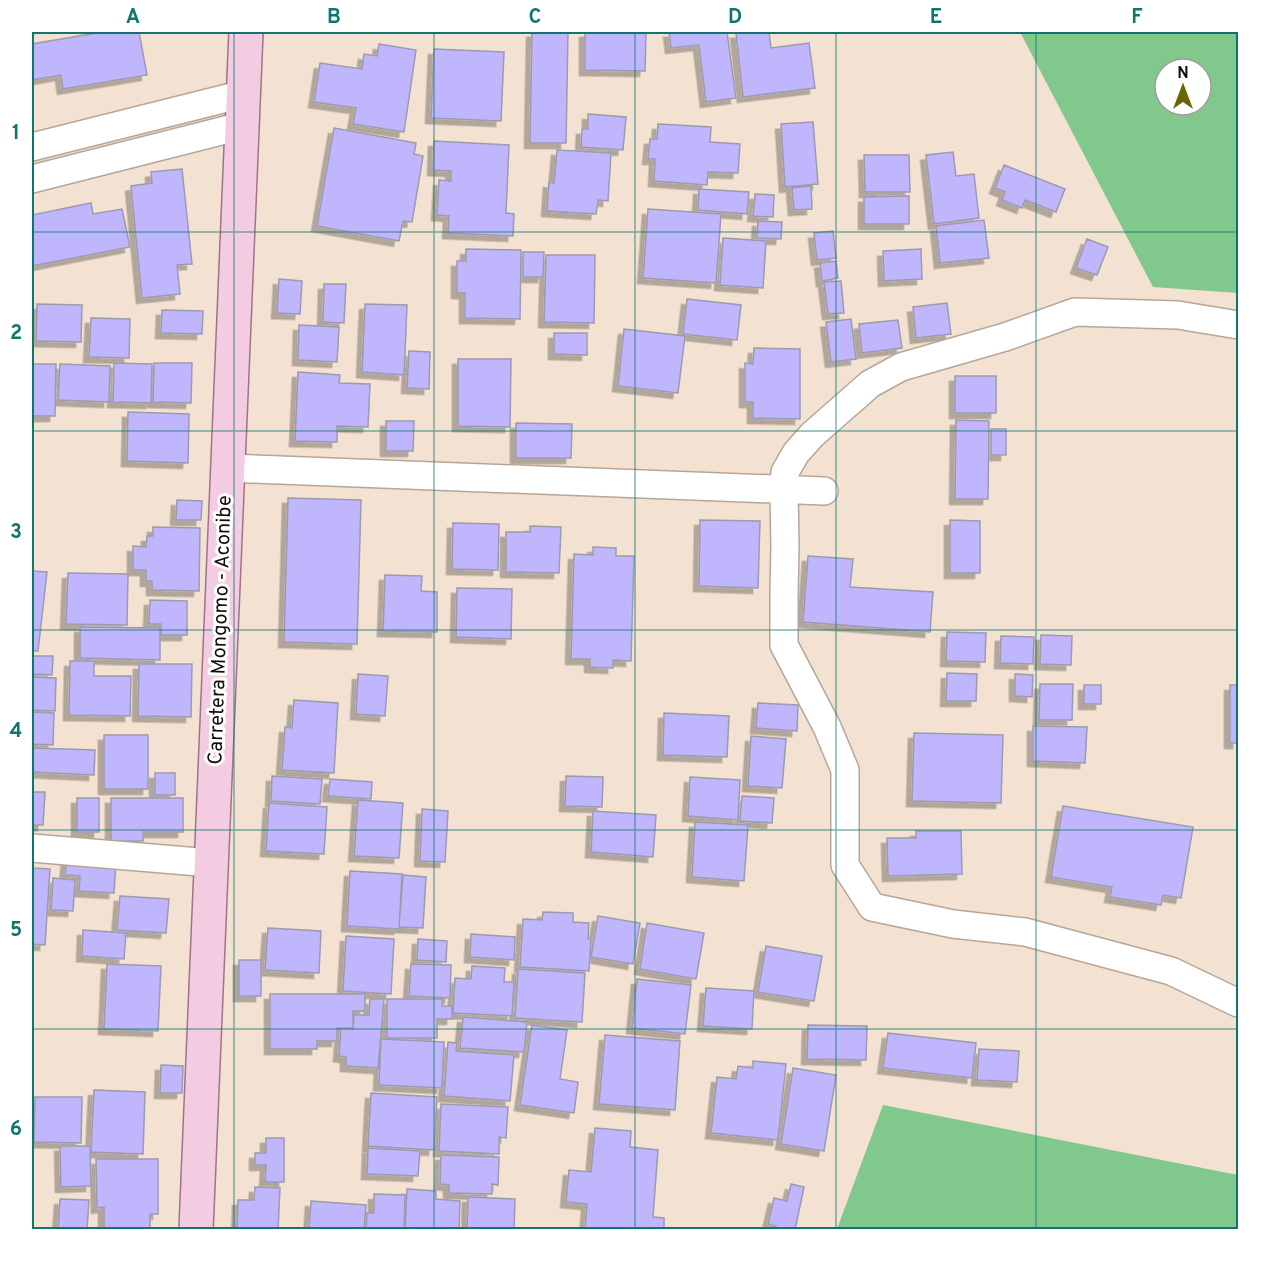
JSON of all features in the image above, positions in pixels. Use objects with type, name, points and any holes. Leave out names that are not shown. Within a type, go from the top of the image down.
[{"type":"main road","name":"Carretera Mongomo - Aconibe","points":[[196,1230],[246,32]]},
{"type":"street","points":[[32,147],[242,110]]},
{"type":"street","points":[[32,179],[242,110]]},
{"type":"street","points":[[1239,325],[1178,315],[1075,312],[1005,337],[901,367],[870,384],[812,435],[796,453],[785,472],[784,490],[784,645],[827,727],[845,770],[845,865],[872,907],[953,924],[1025,932],[1171,971],[1239,1003]]},
{"type":"street","points":[[227,468],[824,491]]},
{"type":"street","points":[[32,848],[211,863]]},
{"type":"green space","points":[[1020,32],[1238,32],[1238,293],[1153,287]]},
{"type":"green space","points":[[883,1105],[1238,1175],[1238,1229],[837,1229]]},
{"type":"building","points":[[102,32],[139,32],[147,75],[63,89],[61,75],[32,80],[32,44]]},
{"type":"building","points":[[532,32],[568,32],[566,143],[530,143]]},
{"type":"building","points":[[585,32],[646,32],[645,71],[585,70]]},
{"type":"building","points":[[669,32],[727,32],[736,98],[706,102],[699,45],[671,48]]},
{"type":"building","points":[[769,32],[771,48],[809,43],[815,88],[743,97],[736,33]]},
{"type":"building","points":[[379,44],[416,50],[404,132],[353,124],[356,108],[314,102],[320,63],[362,69],[364,54],[377,56]]},
{"type":"building","points":[[434,49],[504,52],[501,121],[431,118]]},
{"type":"building","points":[[588,114],[626,117],[623,150],[581,147],[582,129],[588,129]]},
{"type":"building","points":[[813,122],[818,184],[785,187],[781,124]]},
{"type":"building","points":[[658,124],[711,127],[710,142],[740,144],[738,173],[708,172],[707,185],[654,181],[655,159],[648,159],[650,139],[657,139]]},
{"type":"building","points":[[334,128],[416,143],[414,154],[423,156],[412,222],[403,221],[399,241],[317,226]]},
{"type":"building","points":[[434,141],[509,145],[506,213],[514,214],[513,236],[448,233],[449,216],[437,215],[439,180],[451,181],[451,171],[433,170]]},
{"type":"building","points":[[557,150],[611,153],[608,201],[598,200],[596,214],[547,211],[549,182],[554,183]]},
{"type":"building","points":[[953,152],[956,176],[974,174],[979,218],[934,224],[926,155]]},
{"type":"building","points":[[864,155],[909,155],[910,192],[865,192]]},
{"type":"building","points":[[1004,165],[1065,189],[1056,212],[1025,200],[1022,208],[1002,200],[1005,192],[995,188]]},
{"type":"building","points":[[182,169],[192,264],[177,265],[180,294],[142,298],[131,186],[152,183],[151,172]]},
{"type":"building","points":[[811,186],[812,209],[794,210],[792,188]]},
{"type":"building","points":[[699,189],[749,192],[747,214],[698,210]]},
{"type":"building","points":[[755,194],[774,195],[773,217],[753,216]]},
{"type":"building","points":[[909,196],[909,224],[864,224],[864,197]]},
{"type":"building","points":[[91,203],[93,214],[122,209],[130,247],[32,266],[32,215]]},
{"type":"building","points":[[648,209],[721,214],[716,283],[643,278]]},
{"type":"building","points":[[984,220],[989,258],[940,263],[936,226]]},
{"type":"building","points":[[758,221],[782,222],[781,239],[757,238]]},
{"type":"building","points":[[833,231],[836,258],[817,260],[814,233]]},
{"type":"building","points":[[723,238],[766,241],[763,288],[720,285]]},
{"type":"building","points":[[1087,239],[1108,247],[1097,275],[1076,268]]},
{"type":"building","points":[[466,249],[521,250],[520,319],[465,318],[465,293],[457,293],[457,261],[466,261]]},
{"type":"building","points":[[921,249],[922,279],[884,281],[883,251]]},
{"type":"building","points":[[523,252],[544,252],[543,277],[523,277]]},
{"type":"building","points":[[546,255],[595,255],[594,323],[544,322]]},
{"type":"building","points":[[836,261],[838,278],[822,281],[820,263]]},
{"type":"building","points":[[279,279],[302,281],[300,314],[277,313]]},
{"type":"building","points":[[841,281],[844,313],[828,314],[824,282]]},
{"type":"building","points":[[324,284],[346,284],[344,323],[323,322]]},
{"type":"building","points":[[687,299],[741,305],[737,340],[683,334]]},
{"type":"building","points":[[947,303],[951,334],[916,338],[913,307]]},
{"type":"building","points":[[37,304],[82,305],[81,342],[36,341]]},
{"type":"building","points":[[365,304],[407,305],[404,375],[362,372]]},
{"type":"building","points":[[162,310],[203,311],[202,334],[161,333]]},
{"type":"building","points":[[91,318],[130,319],[129,358],[89,357]]},
{"type":"building","points":[[851,319],[856,359],[831,362],[826,322]]},
{"type":"building","points":[[898,320],[902,348],[862,353],[859,324]]},
{"type":"building","points":[[299,325],[339,327],[337,362],[298,360]]},
{"type":"building","points":[[624,329],[685,336],[678,393],[618,386]]},
{"type":"building","points":[[554,333],[587,333],[587,355],[554,354]]},
{"type":"building","points":[[754,348],[800,349],[800,419],[753,418],[753,402],[745,402],[745,363],[753,364]]},
{"type":"building","points":[[409,351],[430,352],[429,389],[407,388]]},
{"type":"building","points":[[458,359],[511,359],[510,427],[458,426]]},
{"type":"building","points":[[114,363],[152,364],[151,403],[113,402]]},
{"type":"building","points":[[154,363],[192,363],[191,403],[153,402]]},
{"type":"building","points":[[32,364],[56,364],[55,416],[32,416]]},
{"type":"building","points":[[60,364],[110,366],[109,402],[58,400]]},
{"type":"building","points":[[298,372],[340,375],[339,383],[370,384],[368,427],[337,426],[337,442],[295,441]]},
{"type":"building","points":[[955,376],[996,376],[996,413],[955,413]]},
{"type":"building","points":[[128,412],[189,414],[188,463],[127,461]]},
{"type":"building","points":[[956,420],[989,421],[988,499],[955,499]]},
{"type":"building","points":[[386,421],[414,421],[413,451],[386,451]]},
{"type":"building","points":[[516,423],[572,424],[571,458],[516,458]]},
{"type":"building","points":[[991,429],[1006,429],[1006,455],[991,455]]},
{"type":"building","points":[[288,498],[361,500],[357,644],[284,642]]},
{"type":"building","points":[[177,500],[202,501],[201,520],[176,520]]},
{"type":"building","points":[[700,520],[760,521],[758,588],[699,586]]},
{"type":"building","points":[[950,520],[980,521],[980,573],[950,573]]},
{"type":"building","points":[[453,523],[499,524],[498,570],[452,569]]},
{"type":"building","points":[[530,526],[561,527],[559,573],[506,572],[506,532],[530,532]]},
{"type":"building","points":[[153,527],[200,528],[199,591],[152,590],[152,581],[146,581],[146,570],[133,570],[133,546],[146,547],[147,536],[153,536]]},
{"type":"building","points":[[593,547],[616,548],[616,556],[634,556],[631,661],[613,660],[613,668],[590,667],[590,659],[571,659],[574,554],[593,555]]},
{"type":"building","points":[[808,556],[853,559],[850,587],[933,592],[930,632],[803,622]]},
{"type":"building","points":[[32,571],[47,572],[38,651],[32,651]]},
{"type":"building","points":[[68,573],[128,574],[127,625],[66,624]]},
{"type":"building","points":[[385,575],[422,576],[421,591],[437,592],[437,632],[383,631]]},
{"type":"building","points":[[457,588],[512,589],[511,639],[456,637]]},
{"type":"building","points":[[150,600],[187,601],[187,635],[161,635],[161,624],[149,624]]},
{"type":"building","points":[[80,627],[160,628],[160,660],[80,658]]},
{"type":"building","points":[[947,632],[986,633],[985,662],[946,661]]},
{"type":"building","points":[[1041,635],[1072,636],[1071,665],[1040,664]]},
{"type":"building","points":[[1001,636],[1034,637],[1033,664],[1000,663]]},
{"type":"building","points":[[32,656],[53,656],[52,675],[32,674]]},
{"type":"building","points":[[70,661],[94,661],[94,676],[131,676],[130,716],[69,715]]},
{"type":"building","points":[[139,664],[192,664],[191,717],[138,716]]},
{"type":"building","points":[[947,673],[977,674],[976,701],[946,701]]},
{"type":"building","points":[[358,674],[388,676],[385,716],[356,714]]},
{"type":"building","points":[[1015,674],[1033,675],[1032,697],[1015,696]]},
{"type":"building","points":[[32,677],[56,678],[55,711],[32,710]]},
{"type":"building","points":[[1040,684],[1073,684],[1072,720],[1039,720]]},
{"type":"building","points":[[1084,685],[1101,685],[1101,704],[1084,704]]},
{"type":"building","points":[[1230,685],[1238,685],[1238,743],[1230,743]]},
{"type":"building","points":[[294,700],[338,703],[334,773],[282,770],[285,727],[292,728]]},
{"type":"building","points":[[758,703],[798,705],[797,731],[756,728]]},
{"type":"building","points":[[32,712],[54,713],[53,745],[32,744]]},
{"type":"building","points":[[664,713],[729,716],[727,757],[663,755]]},
{"type":"building","points":[[1033,726],[1087,727],[1085,763],[1033,761]]},
{"type":"building","points":[[914,733],[1003,735],[1001,803],[912,801]]},
{"type":"building","points":[[104,735],[148,735],[148,789],[104,789]]},
{"type":"building","points":[[751,736],[786,739],[782,788],[748,786]]},
{"type":"building","points":[[33,748],[95,750],[94,775],[32,772]]},
{"type":"building","points":[[155,773],[175,773],[175,795],[155,795]]},
{"type":"building","points":[[272,776],[322,779],[320,804],[271,801]]},
{"type":"building","points":[[566,776],[603,777],[602,807],[565,806]]},
{"type":"building","points":[[690,777],[740,780],[738,820],[688,816]]},
{"type":"building","points":[[330,779],[372,782],[371,799],[328,796]]},
{"type":"building","points":[[32,792],[45,792],[43,825],[32,825]]},
{"type":"building","points":[[742,796],[774,798],[772,823],[740,821]]},
{"type":"building","points":[[77,798],[99,798],[99,832],[77,832]]},
{"type":"building","points":[[111,798],[183,798],[183,832],[143,832],[143,841],[111,841]]},
{"type":"building","points":[[358,800],[403,803],[399,858],[354,856]]},
{"type":"building","points":[[269,803],[327,807],[324,854],[266,851]]},
{"type":"building","points":[[1063,806],[1193,827],[1181,898],[1163,895],[1161,905],[1110,897],[1112,887],[1051,877]]},
{"type":"building","points":[[422,809],[448,811],[445,862],[420,861]]},
{"type":"building","points":[[593,811],[656,815],[653,857],[591,852]]},
{"type":"building","points":[[695,822],[748,825],[744,881],[692,877]]},
{"type":"building","points":[[916,831],[961,831],[962,874],[888,876],[887,838],[916,838]]},
{"type":"building","points":[[67,859],[116,862],[114,893],[79,891],[80,876],[65,875]]},
{"type":"building","points":[[32,868],[50,869],[45,945],[32,944]]},
{"type":"building","points":[[350,871],[402,874],[399,929],[347,926]]},
{"type":"building","points":[[403,875],[426,877],[423,928],[399,927]]},
{"type":"building","points":[[53,878],[75,880],[73,911],[51,910]]},
{"type":"building","points":[[120,896],[169,899],[166,933],[117,930]]},
{"type":"building","points":[[543,912],[573,913],[573,922],[589,923],[588,939],[591,939],[589,971],[520,967],[523,919],[542,920]]},
{"type":"building","points":[[598,916],[640,923],[633,964],[591,957]]},
{"type":"building","points":[[647,923],[704,933],[696,979],[640,969]]},
{"type":"building","points":[[268,928],[321,931],[319,973],[265,970]]},
{"type":"building","points":[[83,930],[126,933],[124,959],[82,956]]},
{"type":"building","points":[[471,934],[515,937],[514,960],[470,957]]},
{"type":"building","points":[[346,936],[394,939],[391,994],[343,991]]},
{"type":"building","points":[[418,939],[447,941],[446,962],[417,960]]},
{"type":"building","points":[[766,946],[822,956],[814,1001],[758,992]]},
{"type":"building","points":[[239,960],[261,960],[261,996],[239,996]]},
{"type":"building","points":[[107,964],[161,966],[158,1031],[104,1029]]},
{"type":"building","points":[[411,964],[451,965],[450,998],[409,996]]},
{"type":"building","points":[[472,966],[505,968],[504,982],[514,982],[512,1016],[453,1013],[455,978],[471,979]]},
{"type":"building","points":[[518,969],[585,973],[582,1022],[515,1018]]},
{"type":"building","points":[[637,979],[691,985],[685,1034],[632,1028]]},
{"type":"building","points":[[706,988],[754,991],[752,1029],[703,1026]]},
{"type":"building","points":[[270,994],[365,994],[365,1011],[353,1011],[353,1028],[337,1028],[337,1041],[317,1041],[317,1049],[270,1049]]},
{"type":"building","points":[[370,999],[384,999],[378,1068],[346,1066],[346,1057],[339,1056],[341,1028],[353,1029],[354,1015],[369,1015]]},
{"type":"building","points":[[387,999],[442,999],[442,1006],[452,1006],[452,1019],[437,1019],[437,1038],[387,1038]]},
{"type":"building","points":[[463,1017],[527,1022],[524,1052],[460,1048]]},
{"type":"building","points":[[532,1025],[567,1030],[560,1079],[578,1082],[574,1113],[520,1105]]},
{"type":"building","points":[[808,1025],[867,1026],[866,1060],[807,1059]]},
{"type":"building","points":[[888,1033],[976,1043],[972,1078],[883,1068]]},
{"type":"building","points":[[605,1035],[680,1041],[675,1110],[599,1104]]},
{"type":"building","points":[[381,1039],[444,1042],[442,1088],[379,1085]]},
{"type":"building","points":[[448,1042],[457,1043],[456,1051],[514,1055],[510,1101],[444,1096]]},
{"type":"building","points":[[979,1049],[1019,1051],[1017,1082],[977,1080]]},
{"type":"building","points":[[753,1061],[786,1064],[778,1140],[711,1133],[717,1077],[736,1079],[738,1066],[753,1068]]},
{"type":"building","points":[[161,1065],[183,1066],[182,1093],[160,1093]]},
{"type":"building","points":[[793,1068],[836,1075],[824,1151],[781,1144]]},
{"type":"building","points":[[94,1090],[145,1092],[143,1154],[91,1152]]},
{"type":"building","points":[[371,1093],[437,1097],[434,1150],[368,1146]]},
{"type":"building","points":[[35,1097],[82,1097],[81,1143],[34,1142]]},
{"type":"building","points":[[441,1104],[508,1107],[506,1138],[499,1137],[499,1154],[439,1151]]},
{"type":"building","points":[[595,1128],[631,1131],[630,1147],[658,1150],[653,1217],[664,1218],[664,1230],[585,1230],[587,1204],[566,1202],[569,1170],[591,1172]]},
{"type":"building","points":[[266,1138],[284,1138],[284,1182],[265,1182],[266,1165],[255,1165],[255,1153],[266,1153]]},
{"type":"building","points":[[60,1146],[90,1146],[91,1186],[61,1187]]},
{"type":"building","points":[[368,1148],[420,1151],[418,1176],[367,1174]]},
{"type":"building","points":[[441,1155],[499,1157],[498,1185],[492,1184],[492,1194],[449,1193],[449,1185],[440,1184]]},
{"type":"building","points":[[96,1159],[158,1159],[158,1214],[150,1214],[150,1230],[104,1230],[104,1207],[97,1208]]},
{"type":"building","points":[[791,1184],[804,1187],[795,1230],[775,1230],[776,1226],[768,1224],[774,1198],[787,1201]]},
{"type":"building","points":[[255,1187],[280,1188],[278,1230],[237,1230],[238,1200],[254,1200]]},
{"type":"building","points":[[407,1189],[436,1191],[436,1199],[460,1201],[459,1230],[405,1230]]},
{"type":"building","points":[[374,1194],[405,1195],[404,1230],[366,1230],[367,1213],[374,1213]]},
{"type":"building","points":[[468,1197],[515,1199],[514,1230],[467,1230]]},
{"type":"building","points":[[60,1199],[89,1200],[87,1230],[58,1230]]},
{"type":"building","points":[[311,1201],[366,1205],[364,1230],[309,1230]]}]
